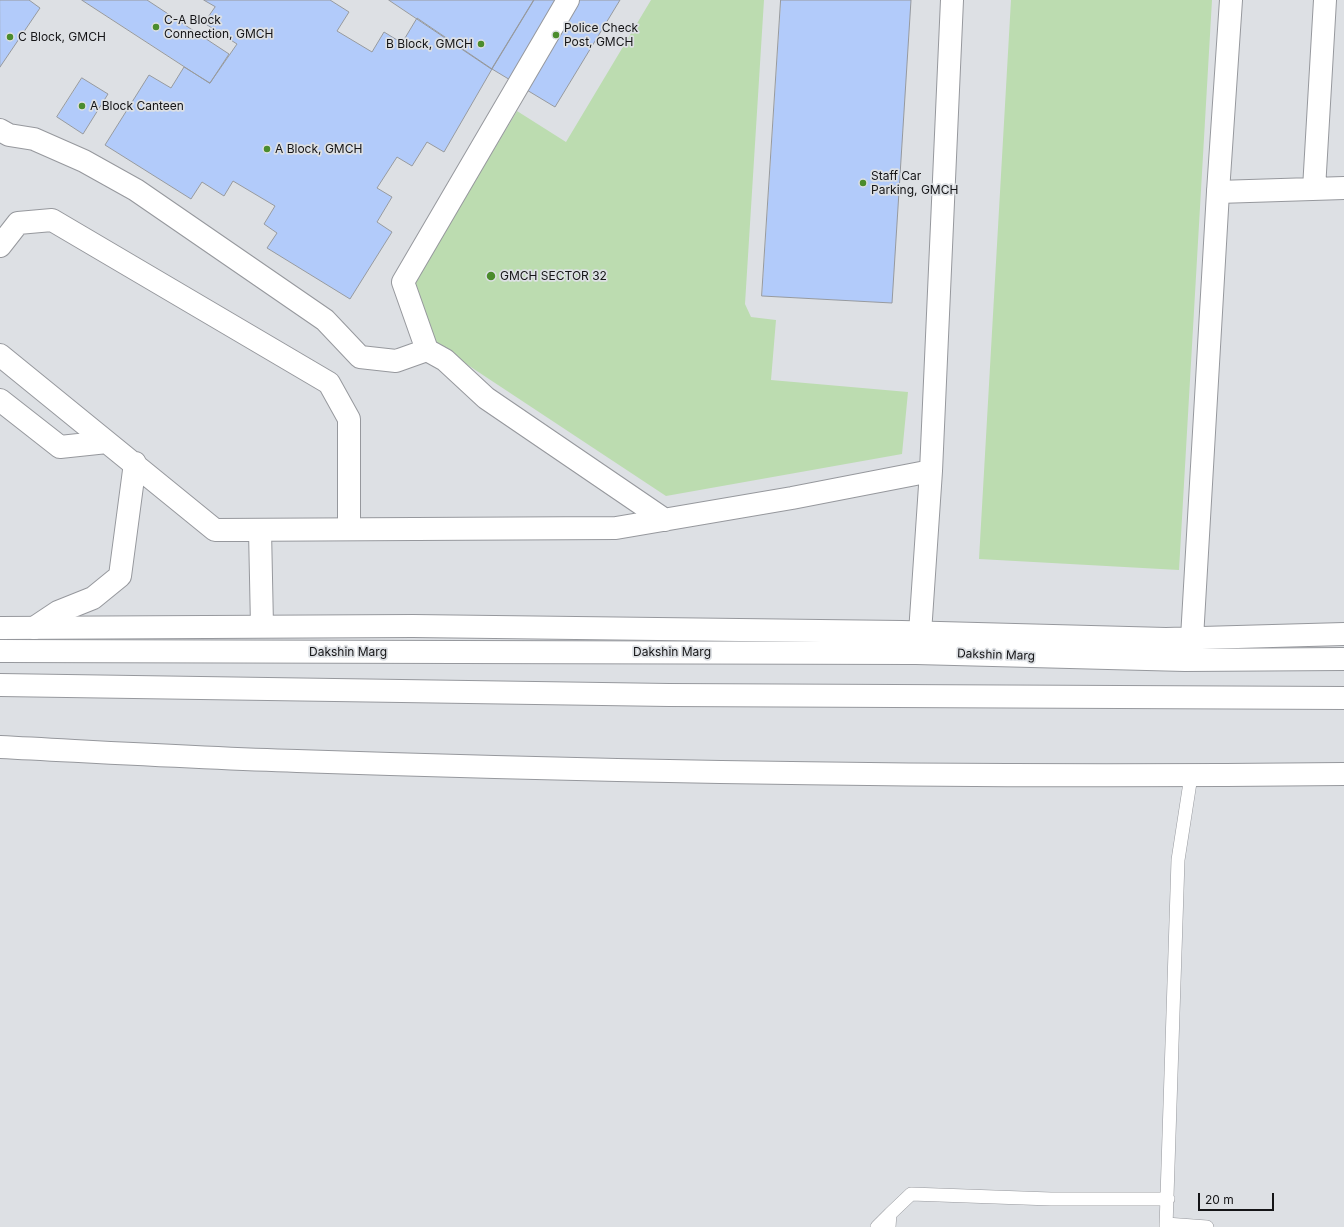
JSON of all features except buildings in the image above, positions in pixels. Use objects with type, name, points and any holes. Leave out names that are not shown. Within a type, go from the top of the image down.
[{"type":"street","points":[[568,0],[403,282],[427,350],[445,360],[486,398],[665,520]]},
{"type":"street","points":[[920,633],[931,471],[952,0]]},
{"type":"street","points":[[1192,638],[1218,192],[1231,0]]},
{"type":"street","points":[[1314,189],[1325,0]]},
{"type":"street","points":[[3,138],[34,139],[84,161],[136,190],[325,320],[360,357],[396,361],[427,350]]},
{"type":"street","points":[[1218,192],[1344,188]]},
{"type":"street","points":[[0,246],[18,223],[52,220],[329,382],[348,419],[349,529]]},
{"type":"street","points":[[0,354],[216,530],[616,528],[792,498],[931,471]]},
{"type":"street","points":[[0,400],[60,447],[107,442]]},
{"type":"street","points":[[34,628],[58,612],[93,598],[120,576],[135,463]]},
{"type":"street","points":[[260,530],[262,626]]},
{"type":"street","points":[[0,628],[413,626],[1192,638],[1344,634]]},
{"type":"street","name":"Dakshin Marg","points":[[0,651],[916,653],[1185,660],[1344,660]]},
{"type":"street","points":[[0,685],[669,695],[1344,698]]},
{"type":"street","points":[[0,747],[342,762],[737,772],[1191,776],[1344,774]]},
{"type":"lane","points":[[1191,776],[1178,860],[1166,1226],[1207,1227]]},
{"type":"lane","points":[[877,1227],[889,1221],[911,1194],[1051,1198],[1168,1199]]},
{"type":"green space","points":[[651,0],[764,0],[745,304],[751,317],[776,320],[771,380],[908,392],[902,454],[666,496],[436,344],[415,281],[517,111],[566,142]]},
{"type":"green space","points":[[1011,0],[1212,0],[1179,570],[979,559]]},
{"type":"place","name":"C-A Block Connection, GMCH","points":[[156,27]]},
{"type":"place","name":"Police Check Post, GMCH","points":[[556,35]]},
{"type":"place","name":"C Block, GMCH","points":[[10,37]]},
{"type":"place","name":"B Block, GMCH","points":[[481,44]]},
{"type":"place","name":"A Block Canteen","points":[[82,106]]},
{"type":"place","name":"A Block, GMCH","points":[[267,149]]},
{"type":"place","name":"Staff Car Parking, GMCH","points":[[863,183]]},
{"type":"place","name":"GMCH SECTOR 32","points":[[491,276]]}]
